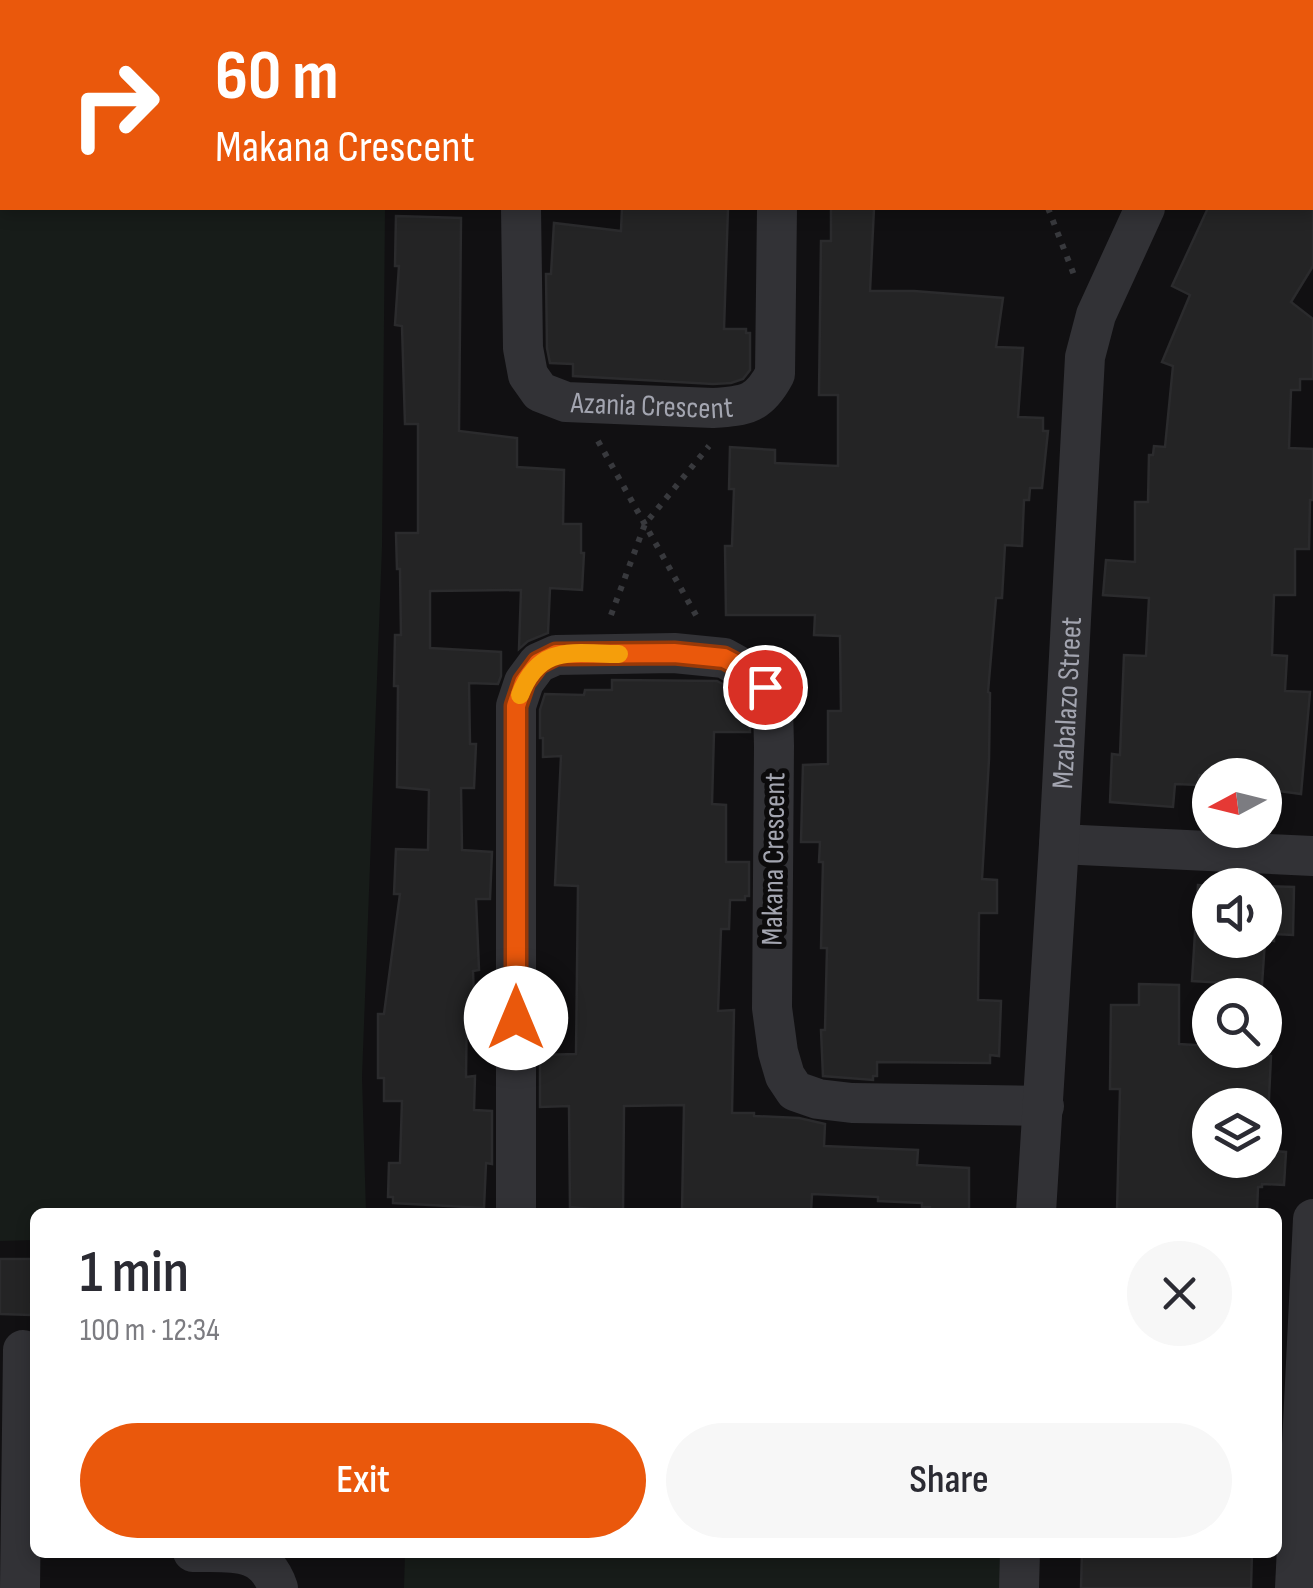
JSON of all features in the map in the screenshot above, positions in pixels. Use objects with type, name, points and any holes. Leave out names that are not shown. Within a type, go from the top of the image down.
[{"type":"street","name":"Azania Crescent","points":[[521,210],[523,348],[528,375],[540,392],[566,402],[714,408],[753,402],[766,391],[775,374],[777,210]]},
{"type":"street","name":"Mzabalazo Street","points":[[1036,1208],[1085,357],[1096,315],[1144,210]]},
{"type":"street","name":"Makana Crescent","points":[[516,1208],[516,706],[524,682],[538,663],[556,654],[674,653],[724,658],[751,672],[765,687],[773,705],[774,746],[772,1008],[778,1052],[785,1076],[795,1091],[818,1099],[852,1103],[1044,1106]]},
{"type":"street","points":[[1060,844],[1313,856]]},
{"type":"street","points":[[1295,1588],[1313,1219]]},
{"type":"street","points":[[19,1350],[25,1562]]},
{"type":"street","points":[[254,1558],[266,1564],[278,1588]]},
{"type":"street","points":[[1019,1588],[1020,1558]]},
{"type":"path","points":[[1049,210],[1068,264],[1096,315]]},
{"type":"path","points":[[600,654],[603,634],[646,524],[710,443],[714,408]]},
{"type":"path","points":[[597,439],[701,624]]},
{"type":"shaded area","points":[[0,210],[385,210],[382,547],[362,1077],[366,1208],[30,1208],[30,1240],[0,1241]]},
{"type":"shaded area","points":[[405,1558],[1014,1558],[1013,1588],[404,1588]]},
{"type":"building","points":[[622,210],[728,210],[724,329],[746,329],[750,333],[750,370],[743,379],[713,384],[573,376],[573,364],[550,363],[546,274],[551,274],[554,223],[621,231]]},
{"type":"building","points":[[831,210],[874,210],[870,291],[1003,298],[996,347],[1023,348],[1018,417],[1043,418],[1043,431],[1048,431],[1042,488],[1030,488],[1029,500],[1024,500],[1022,546],[1005,545],[1002,598],[996,598],[988,692],[989,759],[982,879],[997,880],[997,913],[979,913],[978,1000],[1001,1001],[999,1056],[990,1055],[990,1063],[877,1062],[877,1076],[873,1080],[823,1076],[821,1030],[825,1030],[827,948],[821,948],[823,862],[819,862],[820,842],[801,842],[803,765],[828,764],[828,711],[841,711],[840,636],[814,635],[815,615],[726,615],[725,546],[732,546],[734,489],[729,489],[730,447],[775,450],[775,463],[838,466],[838,395],[819,395],[821,241],[831,241]]},
{"type":"building","points":[[1207,210],[1313,210],[1313,266],[1291,302],[1313,319],[1313,379],[1300,379],[1300,390],[1291,390],[1289,448],[1313,449],[1309,549],[1295,549],[1295,595],[1274,595],[1272,655],[1287,656],[1285,691],[1310,692],[1301,794],[1282,791],[1282,758],[1192,758],[1192,785],[1175,784],[1173,807],[1110,802],[1112,754],[1120,755],[1124,655],[1146,656],[1149,598],[1103,595],[1106,560],[1135,562],[1135,502],[1148,502],[1149,455],[1153,455],[1154,446],[1165,447],[1173,366],[1162,362],[1190,295],[1172,286]]},
{"type":"building","points":[[396,216],[461,218],[459,431],[517,438],[517,467],[564,470],[563,524],[581,524],[584,553],[582,590],[550,588],[548,633],[519,649],[521,590],[430,591],[430,648],[501,652],[498,684],[469,683],[470,744],[476,744],[474,788],[461,788],[462,850],[492,852],[490,899],[476,899],[479,970],[473,971],[474,999],[467,999],[466,1077],[475,1076],[474,1110],[492,1111],[492,1164],[486,1163],[484,1208],[393,1203],[393,1197],[388,1197],[389,1163],[400,1163],[402,1101],[384,1101],[384,1078],[378,1078],[378,1014],[384,1014],[400,894],[394,894],[396,849],[428,850],[429,790],[397,787],[395,635],[401,635],[396,533],[418,533],[418,424],[405,424],[402,326],[395,325],[399,266],[395,266]]},
{"type":"building","points":[[612,680],[717,681],[737,692],[749,710],[750,732],[714,732],[712,804],[726,805],[726,862],[749,862],[749,896],[745,900],[730,900],[729,929],[721,929],[718,1011],[734,1010],[732,1113],[825,1124],[824,1146],[918,1150],[917,1165],[969,1168],[969,1208],[930,1208],[922,1207],[922,1203],[878,1201],[878,1197],[812,1194],[811,1208],[682,1208],[684,1105],[624,1106],[623,1208],[570,1207],[569,1106],[540,1107],[540,1055],[576,1054],[578,886],[555,885],[561,756],[543,757],[540,710],[545,694],[584,695],[585,690],[612,690]]},
{"type":"building","points":[[1282,887],[1294,887],[1293,935],[1282,934]]},
{"type":"building","points":[[1193,958],[1264,958],[1262,978],[1192,978]]},
{"type":"building","points":[[1139,984],[1179,985],[1179,1044],[1192,1045],[1192,1068],[1270,1068],[1269,1088],[1192,1088],[1192,1178],[1282,1178],[1282,1152],[1286,1152],[1284,1185],[1258,1187],[1257,1208],[1117,1208],[1120,1089],[1110,1089],[1111,1005],[1139,1005]]},
{"type":"building","points":[[0,1259],[30,1259],[30,1315],[0,1314]]},
{"type":"building","points":[[1082,1558],[1252,1558],[1251,1588],[1081,1588]]},
{"type":"slow traffic","points":[[520,695],[538,663],[556,654],[619,654]]},
{"type":"route","points":[[516,1018],[516,706],[524,682],[538,663],[556,654],[674,653],[724,658],[751,672],[765,687]]}]
